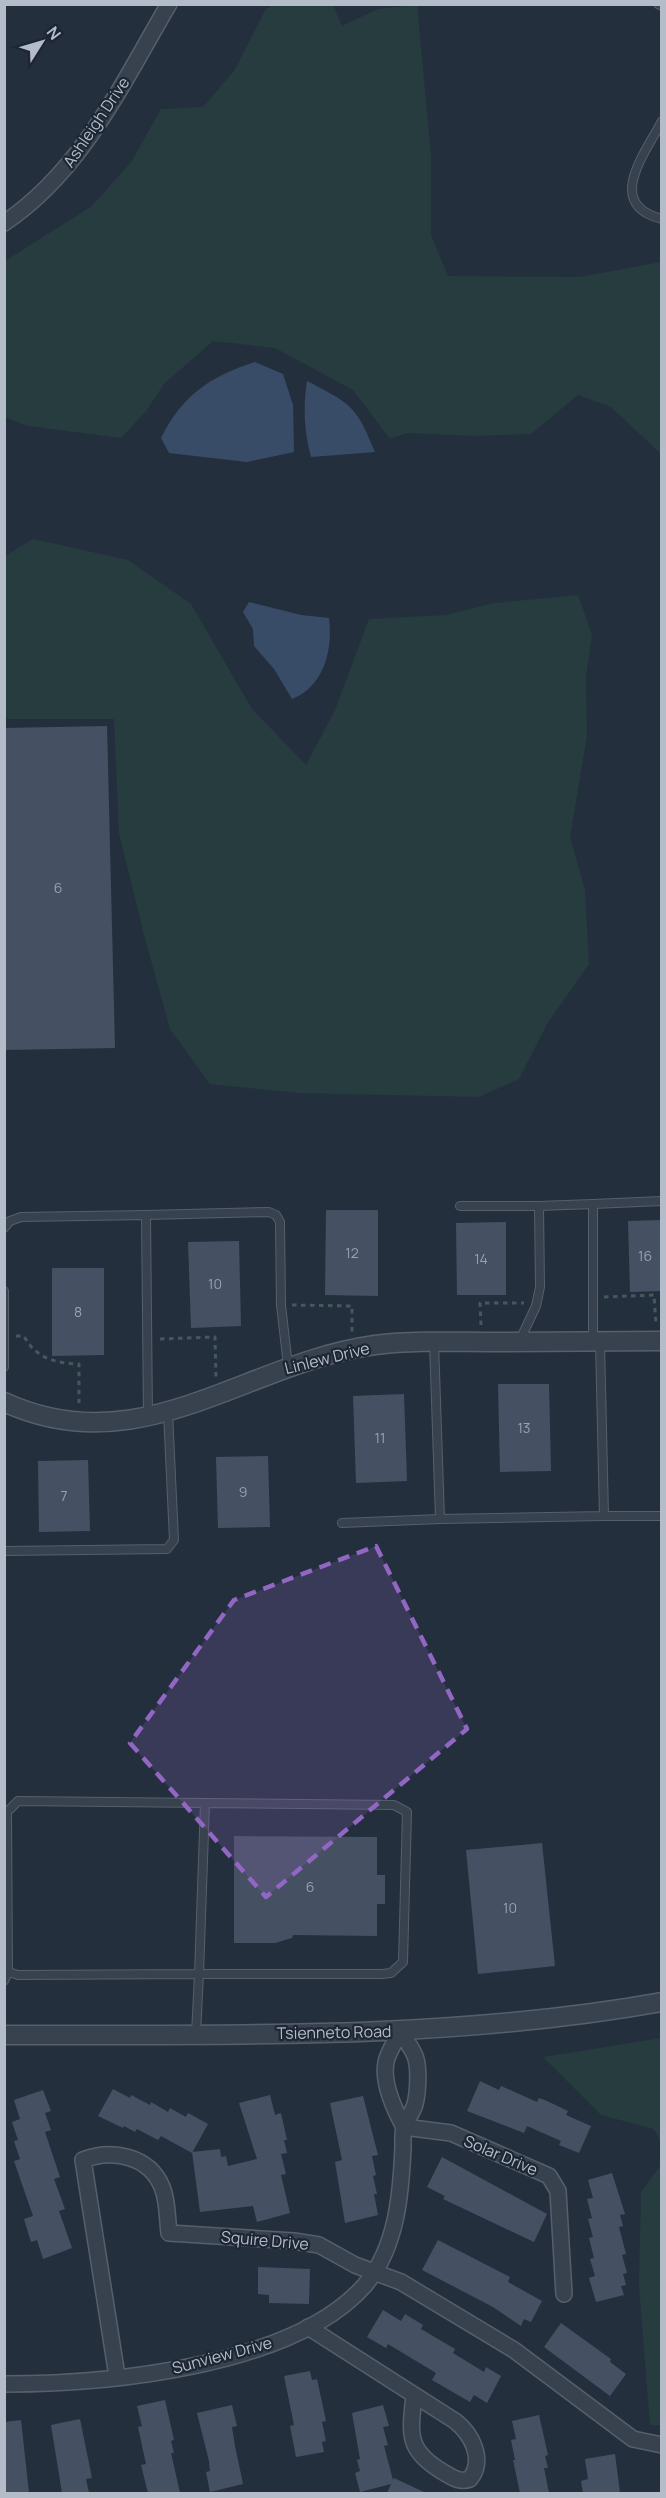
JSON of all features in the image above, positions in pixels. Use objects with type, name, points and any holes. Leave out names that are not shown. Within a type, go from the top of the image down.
[{"type":"street","name":"Ashleigh Drive","points":[[4,223],[47,189],[70,164],[111,104],[169,4]]},
{"type":"street","name":"Linlew Drive","points":[[4,1402],[30,1413],[79,1422],[105,1423],[168,1413],[288,1366],[351,1349],[434,1342],[597,1341],[659,1335]]},
{"type":"street","name":"Tsienneto Road","points":[[4,2035],[400,2031],[534,2022],[662,2002]]},
{"type":"street","name":"Sunview Drive","points":[[400,2031],[386,2062],[387,2083],[395,2112],[404,2127]]},
{"type":"street","name":"Sunview Drive","points":[[4,2384],[117,2376],[207,2363],[266,2345],[309,2327],[343,2304],[365,2285],[374,2272],[392,2233],[398,2208],[404,2127],[416,2102],[416,2059],[400,2031]]},
{"type":"street","name":"Solar Drive","points":[[404,2127],[451,2133],[549,2176],[558,2191],[564,2294]]},
{"type":"street","name":"Squire Drive","points":[[117,2376],[83,2160],[113,2153],[145,2166],[162,2187],[169,2233],[305,2242],[319,2245],[355,2265],[401,2282],[501,2341],[633,2439],[662,2445]]},
{"type":"street","points":[[309,2327],[455,2421],[470,2436],[476,2461],[470,2479],[458,2480],[426,2462],[418,2453],[411,2436],[414,2395]]},
{"type":"lane","points":[[662,121],[632,179],[630,195],[637,207],[649,215],[662,219]]},
{"type":"lane","points":[[460,1206],[539,1206],[662,1201]]},
{"type":"lane","points":[[593,1204],[593,1298],[597,1341],[604,1516]]},
{"type":"lane","points":[[520,1342],[537,1303],[540,1287],[539,1206]]},
{"type":"lane","points":[[4,1228],[10,1221],[21,1217],[269,1212],[276,1215],[280,1222],[281,1305],[288,1366]]},
{"type":"lane","points":[[146,1215],[148,1417]]},
{"type":"lane","points":[[4,1290],[4,1367]]},
{"type":"lane","points":[[434,1342],[440,1519]]},
{"type":"lane","points":[[4,1551],[167,1549],[174,1540],[168,1413]]},
{"type":"lane","points":[[342,1524],[440,1519],[662,1516]]},
{"type":"lane","points":[[4,1980],[8,1972],[8,1812],[18,1801],[394,1805],[407,1812],[403,1962],[391,1973],[18,1975],[8,1972]]},
{"type":"lane","points":[[196,2034],[205,1803]]},
{"type":"path","points":[[593,1298],[654,1295],[659,1335]]},
{"type":"path","points":[[481,1329],[480,1303],[537,1303]]},
{"type":"path","points":[[281,1305],[352,1306],[352,1337]]},
{"type":"path","points":[[5,1336],[24,1336],[37,1353],[49,1360],[79,1364],[79,1408]]},
{"type":"path","points":[[146,1339],[215,1337],[217,1382]]},
{"type":"highlighted area","points":[[376,1546],[467,1729],[266,1897],[130,1743],[234,1600]]},
{"type":"green space","points":[[274,4],[333,5],[342,26],[378,9],[417,5],[431,154],[431,235],[448,276],[580,277],[661,262],[661,454],[611,407],[578,395],[531,434],[475,436],[407,433],[390,439],[353,390],[275,348],[213,341],[164,384],[147,410],[121,438],[28,426],[5,417],[5,261],[92,206],[132,161],[161,109],[203,107],[234,71],[266,9]]},
{"type":"green space","points":[[33,539],[128,560],[191,604],[252,709],[306,765],[335,710],[369,619],[446,615],[494,603],[578,595],[592,635],[586,676],[587,736],[570,837],[585,890],[589,964],[547,1024],[519,1079],[479,1097],[299,1093],[210,1084],[170,1029],[144,935],[119,833],[114,719],[5,719],[5,556]]},
{"type":"green space","points":[[661,2038],[661,2142],[654,2129],[601,2115],[543,2057]]},
{"type":"green space","points":[[661,2165],[662,2425],[650,2425],[639,2286],[641,2192]]},
{"type":"water","points":[[255,362],[283,374],[293,405],[294,452],[247,462],[169,453],[161,438],[178,410],[188,399],[211,381]]},
{"type":"water","points":[[307,381],[343,401],[357,415],[375,452],[311,457],[305,419]]},
{"type":"water","points":[[249,602],[301,615],[329,618],[329,642],[324,666],[312,685],[292,699],[274,669],[254,646],[253,629],[243,612]]},
{"type":"building","points":[[107,726],[115,1048],[4,1050],[4,728]]},
{"type":"building","points":[[326,1210],[378,1210],[378,1296],[325,1295]]},
{"type":"building","points":[[662,1220],[662,1291],[630,1292],[628,1221]]},
{"type":"building","points":[[506,1222],[506,1295],[457,1295],[456,1223]]},
{"type":"building","points":[[239,1241],[241,1326],[191,1328],[188,1242]]},
{"type":"building","points":[[52,1268],[104,1268],[104,1355],[52,1356]]},
{"type":"building","points":[[498,1384],[549,1384],[551,1471],[500,1472]]},
{"type":"building","points":[[404,1394],[407,1481],[356,1483],[353,1396]]},
{"type":"building","points":[[268,1456],[270,1527],[218,1528],[216,1457]]},
{"type":"building","points":[[88,1460],[90,1531],[39,1532],[38,1461]]},
{"type":"building","points":[[234,1836],[377,1837],[377,1875],[385,1875],[385,1904],[377,1904],[377,1936],[293,1935],[292,1938],[275,1943],[234,1943]]},
{"type":"building","points":[[542,1843],[555,1966],[478,1974],[466,1850]]},
{"type":"building","points":[[480,2081],[499,2090],[501,2086],[537,2102],[539,2098],[547,2101],[568,2111],[566,2115],[591,2126],[579,2153],[559,2145],[561,2141],[527,2126],[524,2133],[467,2111]]},
{"type":"building","points":[[113,2089],[150,2105],[151,2102],[168,2112],[170,2108],[186,2117],[188,2113],[208,2124],[192,2153],[161,2136],[158,2140],[137,2129],[135,2132],[124,2126],[123,2128],[98,2116]]},
{"type":"building","points":[[43,2090],[51,2111],[45,2113],[51,2130],[45,2132],[60,2177],[54,2179],[65,2209],[59,2211],[72,2248],[43,2259],[37,2240],[31,2242],[24,2219],[33,2216],[14,2161],[20,2159],[14,2141],[18,2140],[12,2122],[20,2119],[14,2100]]},
{"type":"building","points":[[270,2095],[275,2115],[281,2113],[287,2140],[284,2140],[287,2153],[281,2154],[286,2174],[281,2175],[290,2213],[257,2222],[253,2206],[200,2212],[192,2152],[220,2149],[221,2157],[226,2156],[228,2166],[257,2159],[239,2103]]},
{"type":"building","points":[[363,2096],[378,2155],[372,2156],[376,2175],[373,2176],[378,2215],[345,2223],[335,2162],[342,2160],[330,2103]]},
{"type":"building","points":[[442,2157],[547,2214],[534,2242],[443,2199],[445,2196],[427,2187]]},
{"type":"building","points":[[612,2173],[625,2214],[620,2215],[623,2226],[619,2227],[626,2254],[622,2255],[627,2273],[623,2274],[626,2285],[621,2286],[624,2295],[596,2302],[589,2278],[595,2276],[590,2259],[594,2258],[589,2238],[593,2237],[588,2219],[592,2218],[587,2199],[593,2198],[588,2180]]},
{"type":"building","points":[[438,2240],[510,2277],[508,2282],[542,2301],[531,2322],[524,2319],[521,2326],[493,2307],[422,2270]]},
{"type":"building","points":[[258,2267],[310,2269],[309,2304],[269,2303],[269,2295],[258,2294]]},
{"type":"building","points":[[383,2310],[401,2321],[405,2314],[423,2325],[421,2329],[455,2349],[453,2353],[484,2372],[486,2367],[501,2376],[487,2403],[474,2395],[470,2402],[432,2380],[436,2373],[388,2344],[386,2348],[367,2337]]},
{"type":"building","points":[[561,2323],[611,2359],[610,2362],[626,2374],[610,2396],[544,2347]]},
{"type":"building","points":[[310,2371],[312,2380],[317,2379],[326,2421],[322,2422],[326,2441],[322,2442],[324,2452],[296,2457],[290,2426],[294,2425],[284,2376]]},
{"type":"building","points":[[165,2400],[174,2440],[171,2441],[174,2453],[171,2453],[180,2493],[148,2493],[141,2465],[146,2464],[138,2427],[142,2426],[137,2406]]},
{"type":"building","points":[[232,2405],[237,2426],[232,2427],[243,2484],[210,2492],[206,2472],[210,2471],[209,2461],[197,2413]]},
{"type":"building","points":[[383,2405],[389,2426],[383,2427],[388,2445],[384,2446],[393,2480],[394,2478],[426,2493],[387,2493],[391,2484],[360,2492],[355,2473],[360,2471],[357,2460],[360,2459],[352,2413]]},
{"type":"building","points":[[539,2415],[548,2455],[545,2456],[548,2468],[544,2468],[549,2493],[520,2493],[513,2460],[515,2460],[511,2440],[516,2439],[512,2421]]},
{"type":"building","points":[[80,2419],[92,2478],[86,2479],[89,2493],[62,2493],[51,2425]]},
{"type":"building","points":[[21,2420],[29,2493],[4,2493],[4,2422]]},
{"type":"building","points":[[615,2454],[620,2493],[583,2493],[581,2481],[588,2479],[585,2459]]}]
